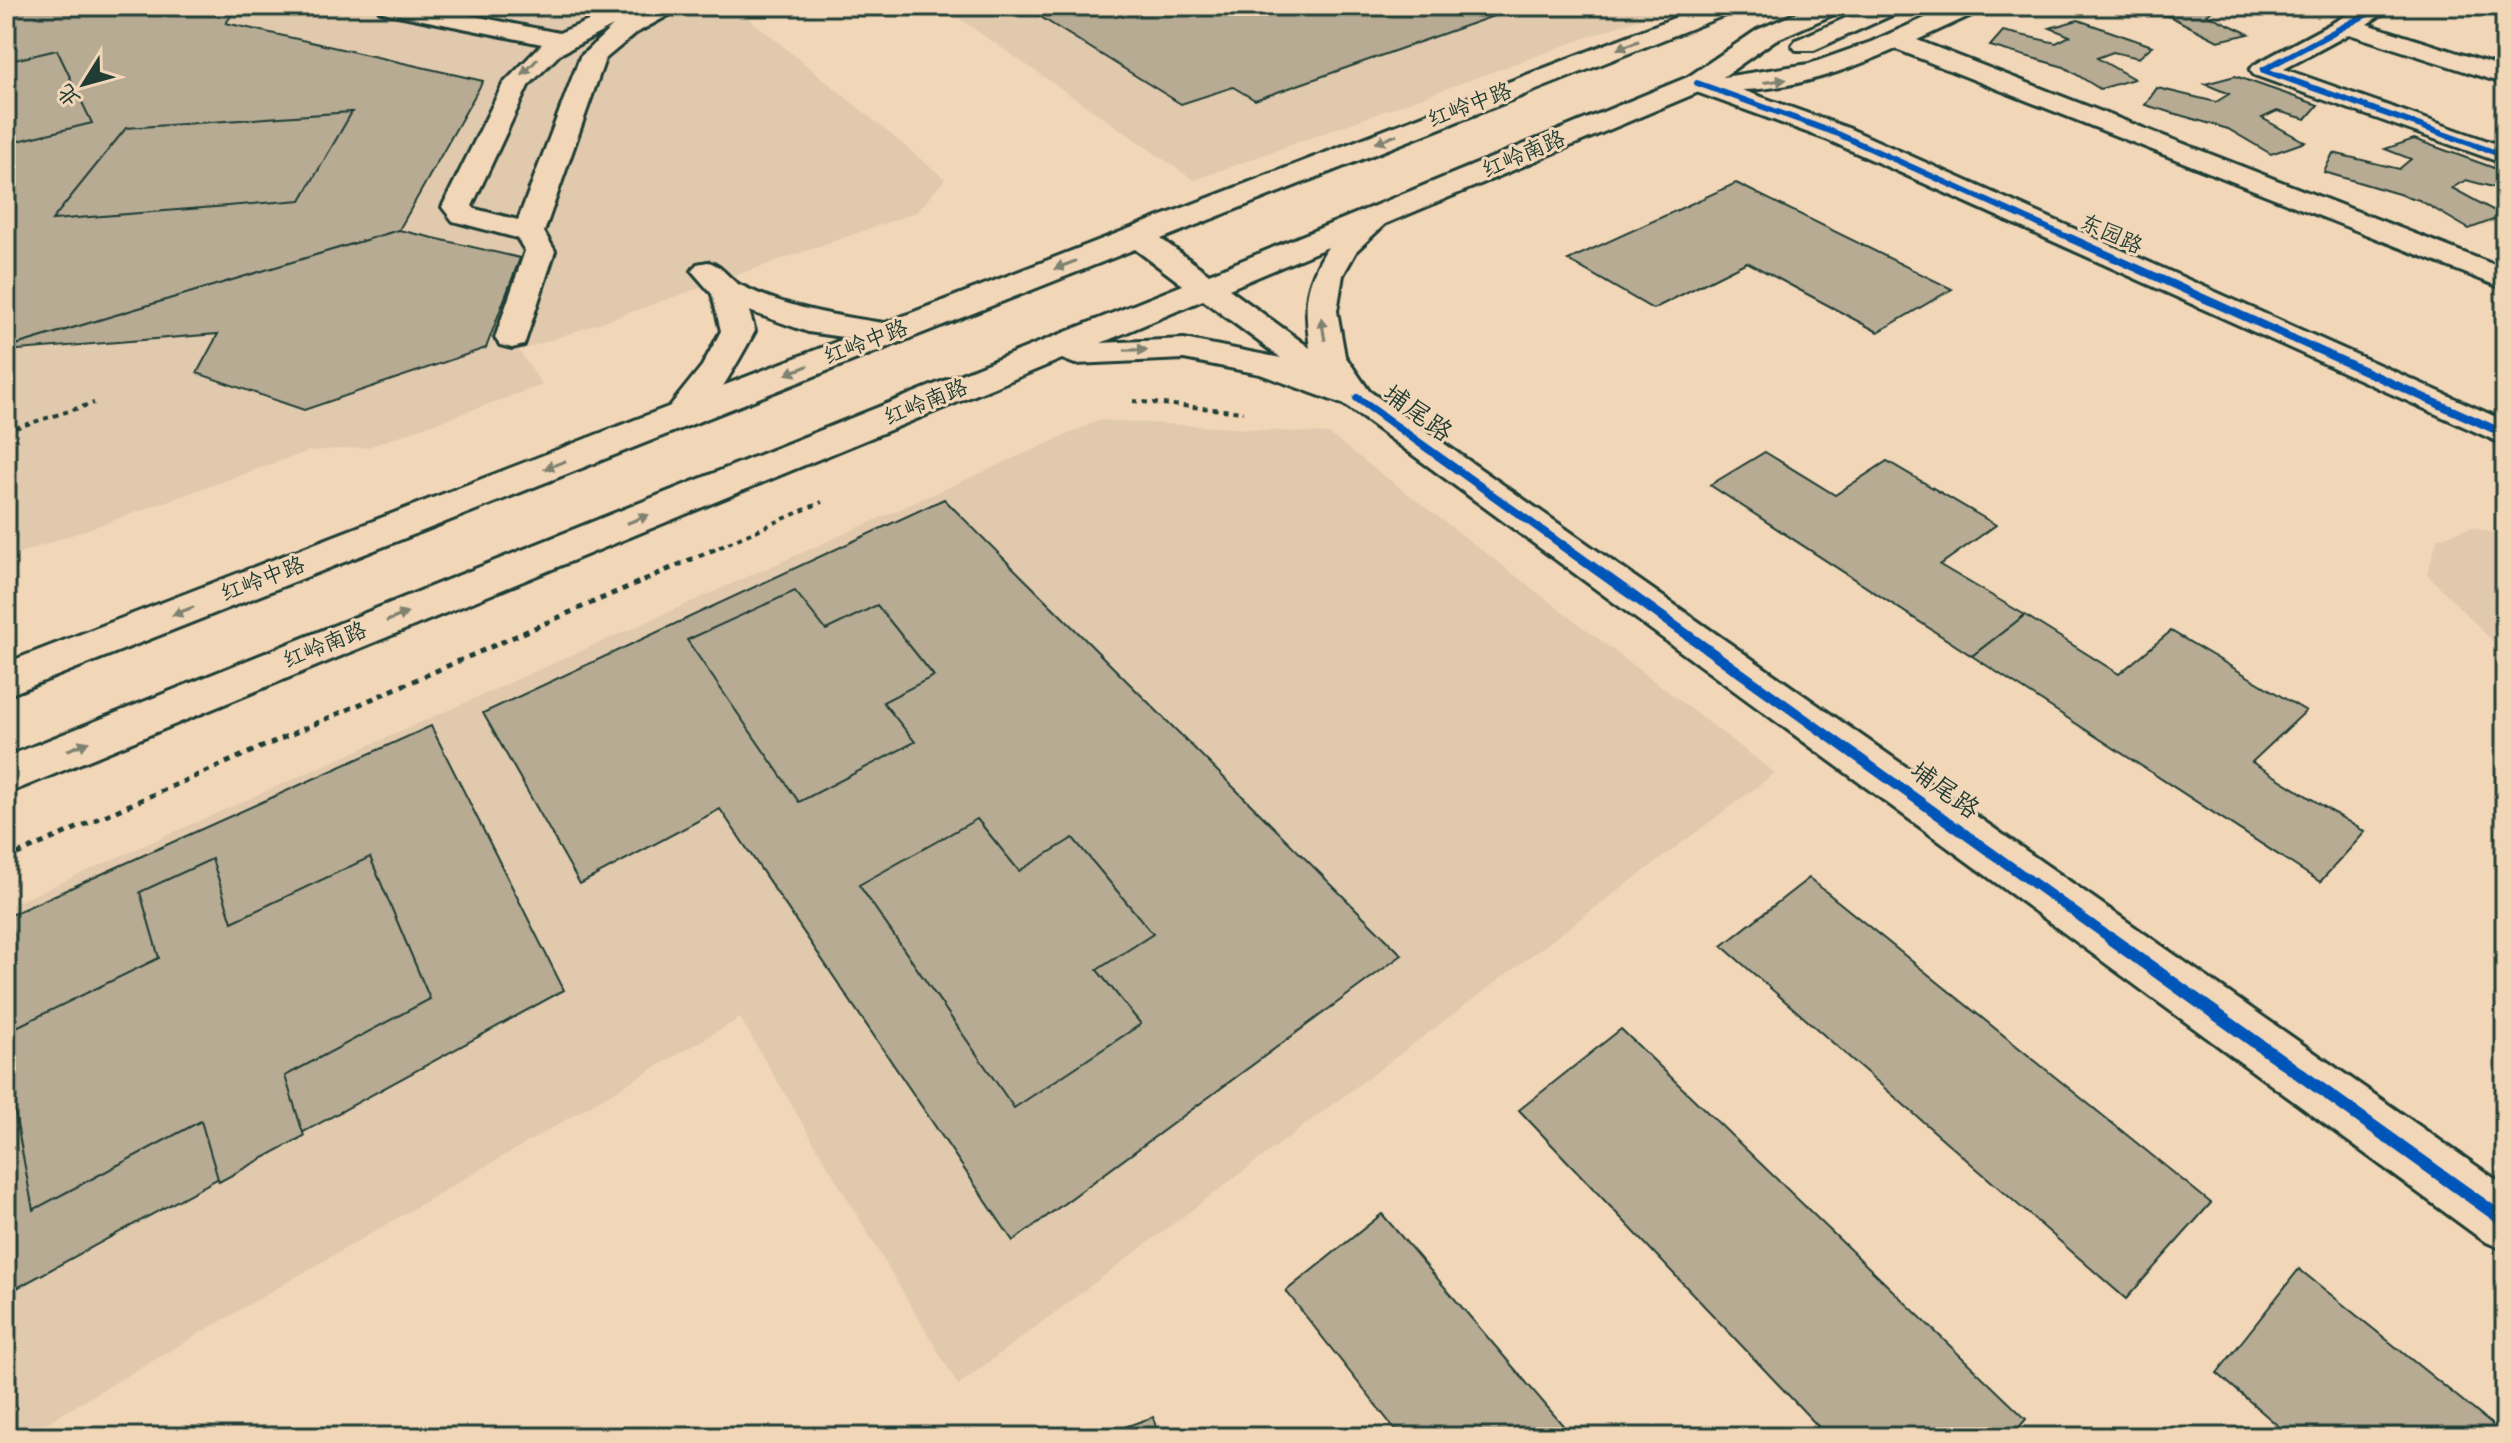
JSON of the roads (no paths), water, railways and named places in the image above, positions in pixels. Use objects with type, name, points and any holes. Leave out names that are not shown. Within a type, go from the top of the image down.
[{"type":"main road","points":[[388,6],[562,41]]},
{"type":"main road","points":[[512,338],[540,251],[529,232],[464,215],[457,207],[516,84],[542,55],[562,41],[601,22],[647,6]]},
{"type":"main road","points":[[529,232],[593,57],[624,29],[668,6]]},
{"type":"main road","name":"红岭中路","points":[[6,680],[1727,6]]},
{"type":"main road","name":"红岭南路","points":[[6,776],[1031,360],[1697,83],[1766,35],[1833,6]]},
{"type":"main road","points":[[1697,83],[1789,52],[1893,6]]},
{"type":"main road","points":[[1697,83],[1761,83],[1796,77],[1895,40],[1972,6]]},
{"type":"main road","points":[[2382,6],[2263,70],[2505,156]]},
{"type":"main road","points":[[2347,25],[2505,76]]},
{"type":"main road","points":[[1895,40],[2505,280]]},
{"type":"main road","name":"东园路","points":[[1697,83],[1838,134],[2505,434]]},
{"type":"main road","points":[[1357,398],[1328,356],[1321,311],[1327,275],[1345,245],[1378,215]]},
{"type":"main road","name":"埔尾路","points":[[1138,237],[1357,398],[2505,1221]]},
{"type":"main road","points":[[680,416],[717,370],[738,331],[718,282],[808,322],[891,334]]},
{"type":"main road","points":[[1031,360],[1101,351],[1184,349],[1268,365],[1357,398]]}]
